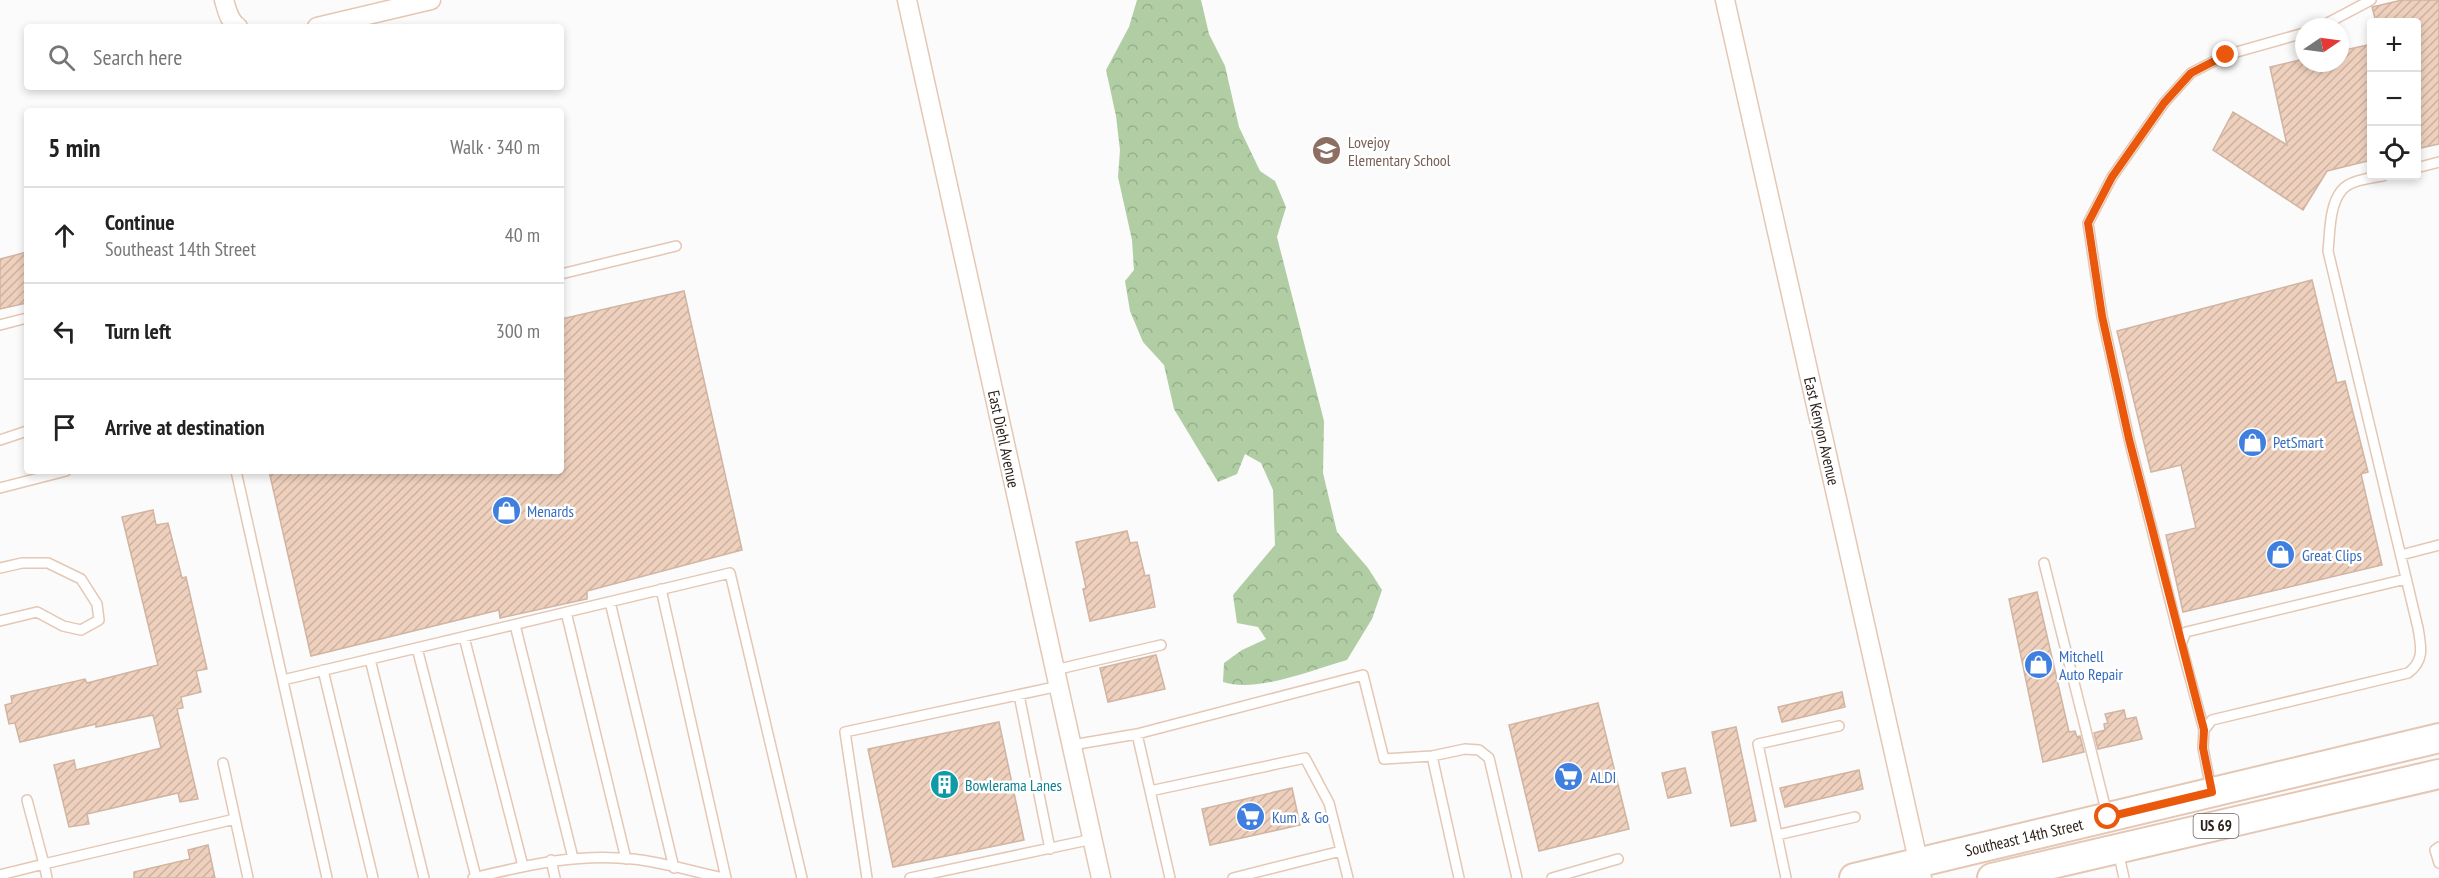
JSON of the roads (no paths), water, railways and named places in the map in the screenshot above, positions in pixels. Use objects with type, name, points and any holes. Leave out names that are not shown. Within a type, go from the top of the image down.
[{"type":"main road","name":"Southeast 14th Street","points":[[1854,878],[1920,870],[2108,817],[2439,738]]},
{"type":"main road","name":"Southeast 14th Street","points":[[1992,878],[2439,774]]},
{"type":"street","points":[[224,0],[227,12],[236,24]]},
{"type":"street","points":[[330,24],[431,0]]},
{"type":"street","name":"East Diehl Avenue","points":[[907,0],[1101,878]]},
{"type":"street","name":"East Kenyon Avenue","points":[[1725,0],[1920,870]]},
{"type":"lane","points":[[2337,18],[2371,0]]},
{"type":"lane","points":[[2212,792],[2203,748],[2204,730],[2129,439],[2107,338],[2088,223],[2112,177],[2164,103],[2191,73],[2226,55],[2295,36]]},
{"type":"lane","points":[[2421,167],[2439,162]]},
{"type":"lane","points":[[2204,730],[2212,720],[2408,673],[2417,666],[2422,651],[2328,251],[2335,203],[2343,189],[2367,180]]},
{"type":"lane","points":[[564,273],[676,246]]},
{"type":"lane","points":[[0,325],[24,319]]},
{"type":"lane","points":[[0,440],[24,432]]},
{"type":"lane","points":[[0,488],[54,474]]},
{"type":"lane","points":[[237,474],[327,878]]},
{"type":"lane","points":[[2401,555],[2439,545]]},
{"type":"lane","points":[[0,568],[22,563],[48,563],[81,579],[97,604],[99,620],[81,630],[63,626],[38,612],[0,621]]},
{"type":"lane","points":[[2044,563],[2108,817]]},
{"type":"lane","points":[[283,680],[730,573],[802,878]]},
{"type":"lane","points":[[2181,644],[2186,632],[2406,579]]},
{"type":"lane","points":[[417,648],[475,878],[551,860],[573,858],[626,859],[725,878],[661,589]]},
{"type":"lane","points":[[610,602],[674,868]]},
{"type":"lane","points":[[566,612],[626,859]]},
{"type":"lane","points":[[514,625],[573,858]]},
{"type":"lane","points":[[464,637],[523,866]]},
{"type":"lane","points":[[867,878],[844,732],[1018,694],[1057,678],[1161,645]]},
{"type":"lane","points":[[370,659],[424,878]]},
{"type":"lane","points":[[323,670],[373,878]]},
{"type":"lane","points":[[1072,745],[1137,734],[1363,675],[1384,759],[1432,756],[1466,748],[1479,750],[1489,758],[1517,878]]},
{"type":"lane","points":[[1018,694],[1050,849]]},
{"type":"lane","points":[[1786,878],[1758,744],[1839,726]]},
{"type":"lane","points":[[1137,734],[1170,878]]},
{"type":"lane","points":[[1432,756],[1459,878]]},
{"type":"lane","points":[[1150,792],[1305,758],[1329,803],[1348,878]]},
{"type":"lane","points":[[223,763],[248,878]]},
{"type":"lane","points":[[27,800],[47,878]]},
{"type":"lane","points":[[1777,835],[1855,817]]},
{"type":"lane","points":[[0,875],[235,819]]},
{"type":"lane","points":[[910,878],[1093,839]]},
{"type":"lane","points":[[2439,847],[2435,850],[2439,863]]},
{"type":"lane","points":[[2117,849],[2124,878]]},
{"type":"lane","points":[[1233,878],[1341,851]]},
{"type":"lane","points":[[1552,878],[1618,859]]},
{"type":"lane","points":[[551,860],[555,878]]},
{"type":"place","name":"Lovejoy Elementary School","points":[[1327,151]]},
{"type":"place","name":"PetSmart","points":[[2252,442]]},
{"type":"place","name":"Menards","points":[[506,511]]},
{"type":"place","name":"Great Clips","points":[[2281,555]]},
{"type":"place","name":"Mitchell Auto Repair","points":[[2038,665]]},
{"type":"place","name":"ALDI","points":[[1569,777]]},
{"type":"place","name":"Bowlerama Lanes","points":[[944,785]]},
{"type":"place","name":"Kum & Go","points":[[1251,817]]}]
